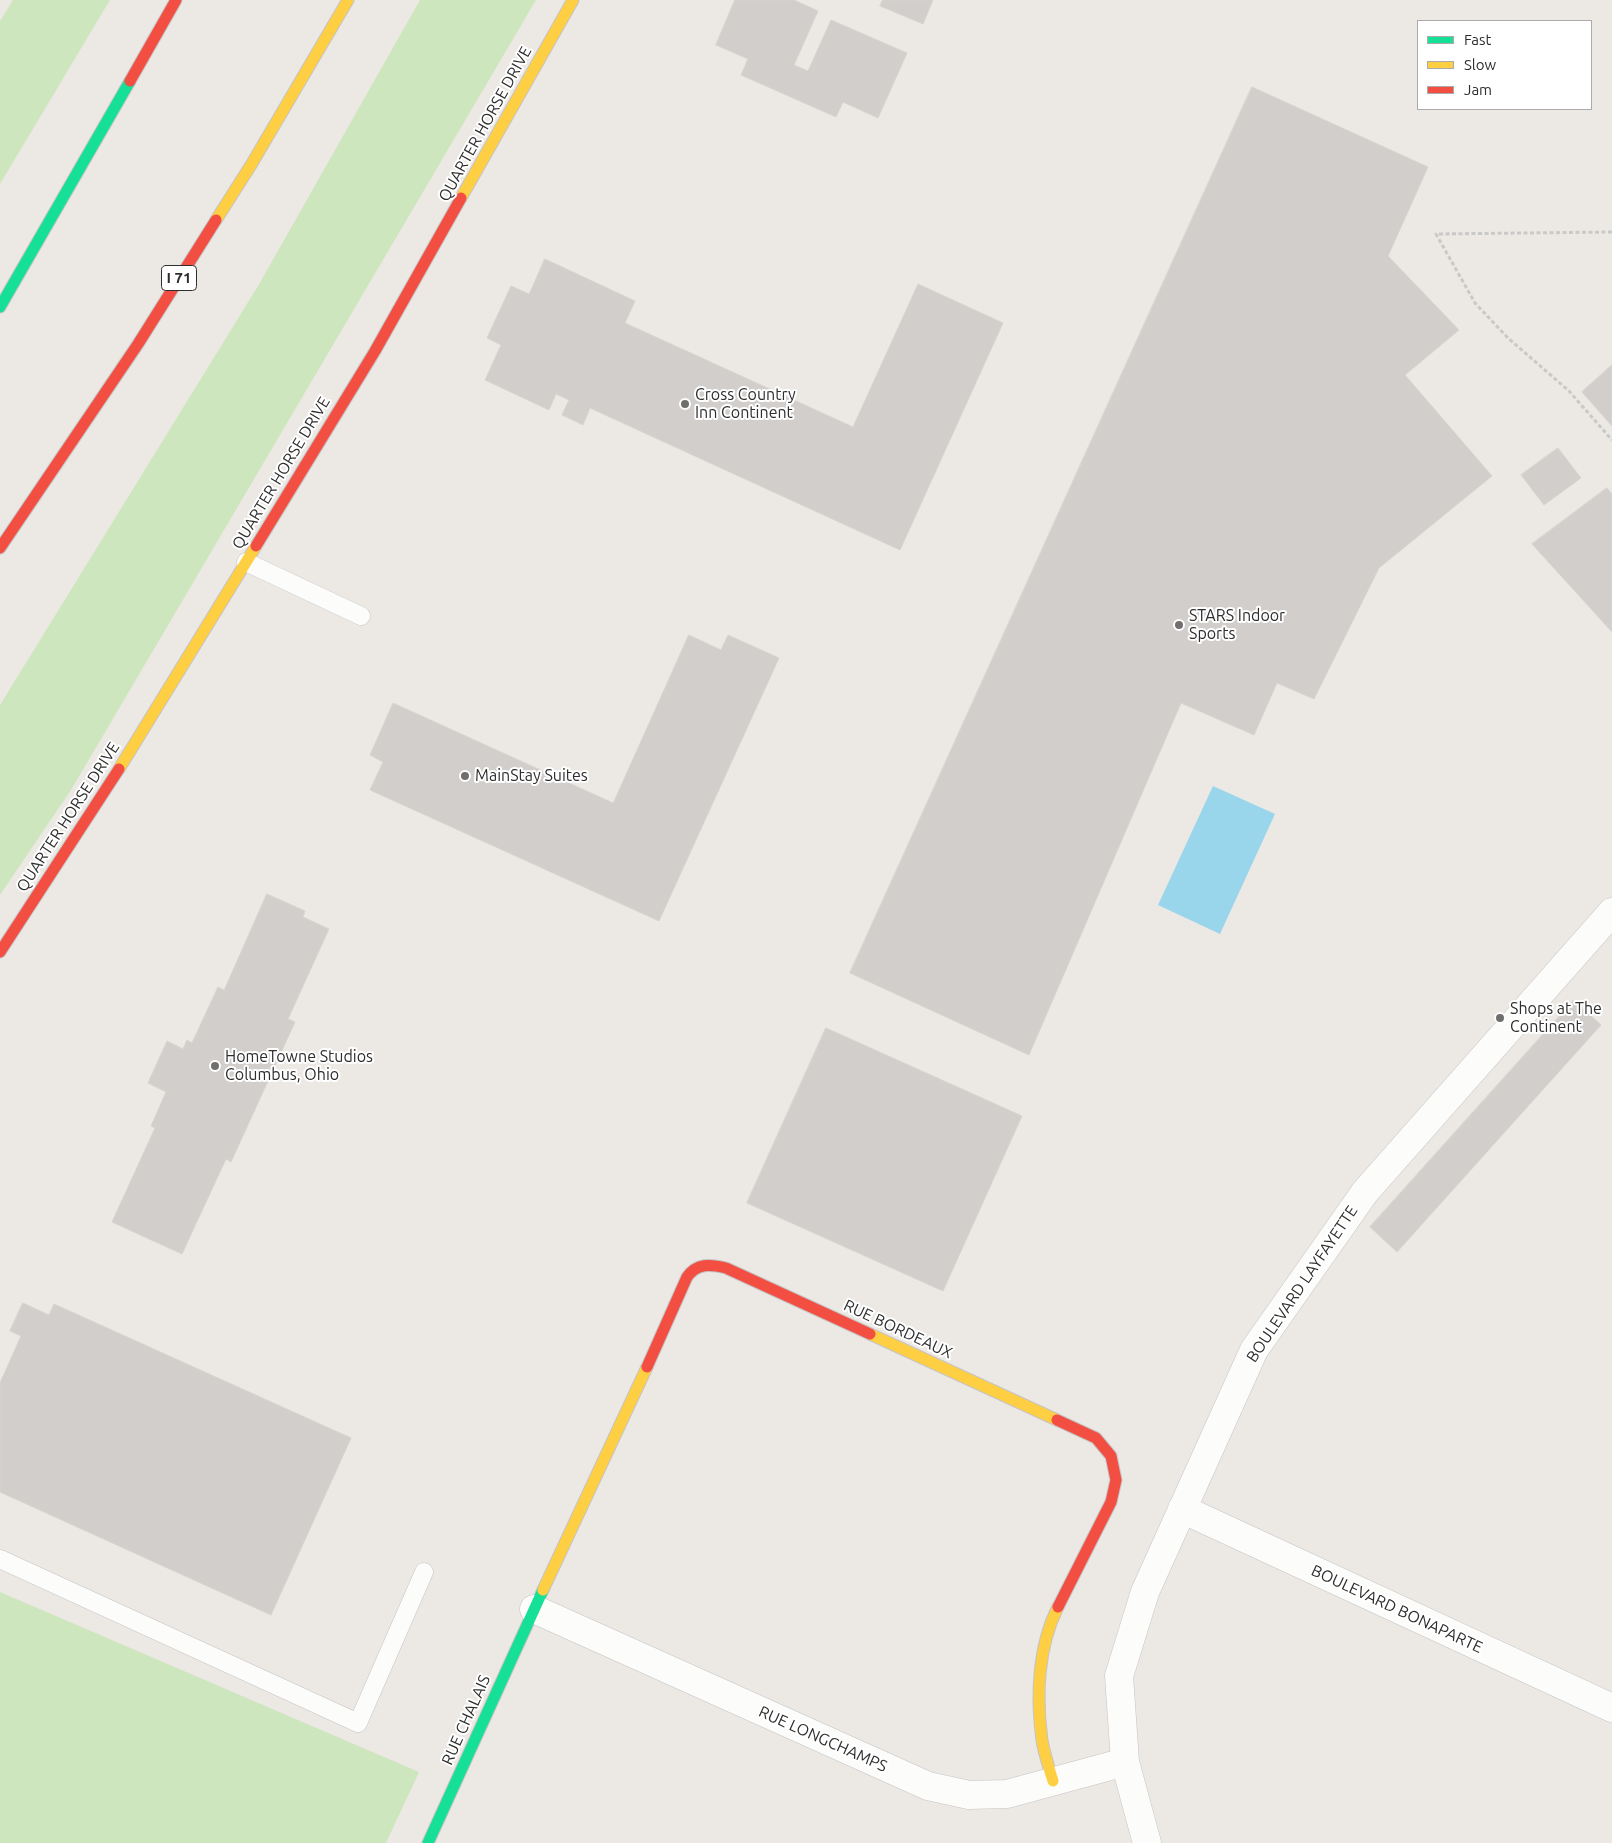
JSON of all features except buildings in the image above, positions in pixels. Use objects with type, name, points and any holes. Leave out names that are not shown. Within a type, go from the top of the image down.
[{"type":"main road","points":[[0,306],[176,0]]},
{"type":"main road","name":"I 71","points":[[0,548],[138,344],[251,165],[348,0]]},
{"type":"main road","name":"QUARTER HORSE DRIVE","points":[[0,952],[122,764],[375,351],[573,0]]},
{"type":"main road","name":"RUE BORDEAUX","points":[[534,1609],[680,1294],[685,1279],[695,1268],[711,1264],[726,1268],[1096,1438],[1111,1456],[1116,1480],[1111,1502],[1050,1623],[1038,1686],[1042,1741],[1053,1781]]},
{"type":"main road","name":"RUE CHALAIS","points":[[428,1843],[534,1609]]},
{"type":"street","name":"BOULEVARD LAYFAYETTE","points":[[1147,1843],[1125,1762],[1119,1676],[1145,1592],[1254,1350],[1365,1192],[1612,912]]},
{"type":"street","name":"BOULEVARD BONAPARTE","points":[[1182,1509],[1612,1708]]},
{"type":"street","name":"RUE LONGCHAMPS","points":[[534,1609],[928,1786],[969,1795],[1007,1794],[1125,1762]]},
{"type":"lane","points":[[246,562],[361,616]]},
{"type":"lane","points":[[0,1559],[358,1723],[424,1572]]},
{"type":"path","points":[[1612,232],[1436,234],[1475,303],[1508,338],[1569,391],[1612,440]]},
{"type":"green space","points":[[13,0],[110,0],[0,184],[0,21]]},
{"type":"green space","points":[[420,0],[536,0],[71,790],[0,895],[0,705],[258,286]]},
{"type":"green space","points":[[0,1592],[419,1772],[386,1843],[0,1843]]},
{"type":"water","points":[[1213,786],[1275,814],[1220,934],[1158,905]]},
{"type":"traffic: fast","points":[[0,307],[130,81]]},
{"type":"traffic: fast","points":[[428,1843],[543,1590]]},
{"type":"traffic: slow","points":[[216,220],[251,165],[348,0]]},
{"type":"traffic: slow","points":[[461,198],[573,0]]},
{"type":"traffic: slow","points":[[119,769],[256,546]]},
{"type":"traffic: slow","points":[[870,1334],[1057,1420]]},
{"type":"traffic: slow","points":[[543,1590],[647,1367]]},
{"type":"traffic: slow","points":[[1053,1781],[1042,1740],[1039,1689],[1046,1638],[1058,1607]]},
{"type":"traffic: jam","points":[[130,81],[176,0]]},
{"type":"traffic: jam","points":[[256,546],[375,351],[461,198]]},
{"type":"traffic: jam","points":[[0,548],[138,344],[216,220]]},
{"type":"traffic: jam","points":[[0,952],[119,769]]},
{"type":"traffic: jam","points":[[647,1367],[687,1277],[695,1269],[704,1266],[726,1268],[870,1334]]},
{"type":"traffic: jam","points":[[1057,1420],[1096,1438],[1111,1456],[1116,1480],[1111,1502],[1058,1607]]},
{"type":"place","name":"Cross Country Inn Continent","points":[[685,404]]},
{"type":"place","name":"STARS Indoor Sports","points":[[1179,625]]},
{"type":"place","name":"MainStay Suites","points":[[465,776]]},
{"type":"place","name":"Shops at The Continent","points":[[1500,1018]]},
{"type":"place","name":"HomeTowne Studios Columbus, Ohio","points":[[215,1066]]}]
